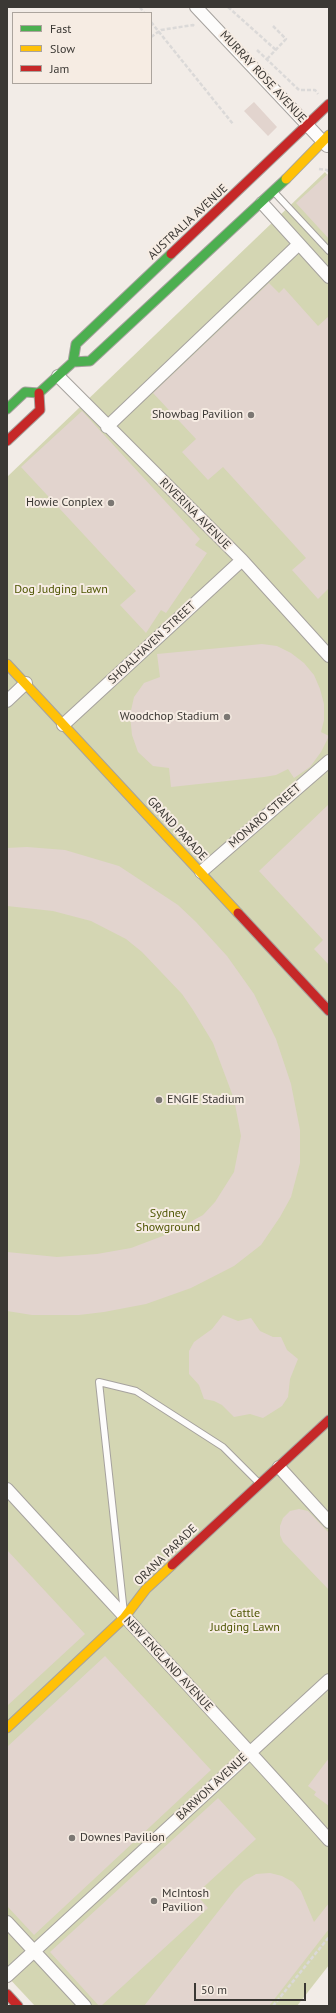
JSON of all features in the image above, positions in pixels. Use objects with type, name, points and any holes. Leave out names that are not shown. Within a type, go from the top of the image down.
[{"type":"street","name":"MURRAY ROSE AVENUE","points":[[196,7],[307,124],[327,141]]},
{"type":"street","name":"AUSTRALIA AVENUE","points":[[73,362],[76,344],[288,145],[326,101]]},
{"type":"street","points":[[7,409],[25,392],[39,393],[73,362],[90,361],[262,203],[327,141]]},
{"type":"street","points":[[262,203],[329,277]]},
{"type":"street","points":[[107,426],[299,244]]},
{"type":"street","name":"RIVERINA AVENUE","points":[[58,376],[242,560],[329,656]]},
{"type":"street","points":[[7,441],[40,410],[39,393]]},
{"type":"street","name":"SHOALHAVEN STREET","points":[[63,725],[242,560]]},
{"type":"street","name":"GRAND PARADE","points":[[7,664],[329,1011]]},
{"type":"street","points":[[7,701],[26,683]]},
{"type":"street","name":"MONARO STREET","points":[[201,872],[329,761]]},
{"type":"street","name":"ORANA PARADE","points":[[7,1728],[124,1618],[146,1589],[329,1420]]},
{"type":"street","points":[[279,1467],[329,1522]]},
{"type":"street","name":"NEW ENGLAND AVENUE","points":[[7,1489],[124,1618],[250,1752],[329,1840]]},
{"type":"street","name":"BARWON AVENUE","points":[[7,1976],[329,1680]]},
{"type":"street","points":[[7,1922],[85,2006]]},
{"type":"street","points":[[7,1994],[18,2006]]},
{"type":"lane","points":[[274,191],[329,251]]},
{"type":"lane","points":[[124,1618],[99,1382],[136,1391],[223,1447],[260,1484]]},
{"type":"path","points":[[228,7],[276,50]]},
{"type":"path","points":[[152,23],[233,124]]},
{"type":"path","points":[[267,59],[286,39],[272,26]]},
{"type":"path","points":[[152,36],[159,30],[181,27]]},
{"type":"path","points":[[256,50],[299,90],[315,90],[326,101]]},
{"type":"path","points":[[273,2006],[329,1937]]},
{"type":"green space","name":"Sydney Showground","points":[[325,172],[329,177],[329,1965],[297,2006],[35,2006],[7,1976],[7,477]]},
{"type":"building","points":[[254,102],[277,127],[268,136],[244,111]]},
{"type":"building","points":[[329,173],[329,239],[296,203]]},
{"type":"building","name":"Showbag Pavilion","points":[[269,283],[279,293],[284,288],[318,326],[329,316],[329,588],[318,599],[292,570],[306,558],[223,467],[208,480],[182,452],[196,439],[153,393]]},
{"type":"building","name":"Howie Conplex","points":[[82,411],[200,539],[195,545],[207,553],[166,613],[161,610],[146,633],[120,605],[136,591],[21,467]]},
{"type":"building","name":"Woodchop Stadium","points":[[262,644],[277,646],[291,653],[304,663],[314,675],[324,704],[324,720],[321,732],[329,736],[321,752],[310,767],[294,778],[288,769],[276,775],[264,777],[171,787],[169,768],[153,766],[138,752],[132,735],[130,715],[134,697],[144,683],[160,677],[157,654]]},
{"type":"building","points":[[329,804],[329,965],[314,949],[323,940],[259,871]]},
{"type":"building","points":[[27,847],[65,850],[119,866],[178,905],[196,922],[227,956],[254,994],[276,1039],[291,1084],[300,1130],[300,1163],[291,1197],[280,1217],[261,1245],[234,1266],[191,1288],[146,1304],[79,1315],[32,1315],[7,1311],[7,1252],[57,1257],[97,1254],[131,1248],[168,1234],[203,1215],[215,1202],[234,1172],[241,1136],[234,1099],[213,1043],[193,1010],[182,994],[142,952],[126,939],[91,921],[53,911],[7,906],[7,848]]},
{"type":"building","points":[[223,1315],[238,1321],[251,1318],[260,1331],[273,1337],[281,1337],[287,1350],[298,1359],[290,1379],[288,1397],[282,1406],[263,1418],[250,1414],[234,1417],[222,1405],[214,1401],[204,1399],[199,1385],[189,1374],[189,1351],[194,1342],[212,1329]]},
{"type":"building","points":[[299,1509],[308,1511],[329,1533],[329,1590],[283,1542],[280,1535],[280,1526],[283,1518],[290,1511]]},
{"type":"building","points":[[7,1550],[85,1634],[7,1706]]},
{"type":"building","name":"Downes Pavilion","points":[[105,1656],[211,1770],[34,1935],[7,1906],[7,1747]]},
{"type":"building","points":[[329,1758],[329,1806],[314,1795],[316,1792],[308,1786]]},
{"type":"building","name":"McIntosh Pavilion","points":[[218,1798],[256,1839],[196,1894],[208,1908],[101,2006],[99,2006],[50,1952]]},
{"type":"building","points":[[270,1873],[282,1876],[293,1882],[301,1891],[314,1922],[329,1903],[329,1929],[269,2006],[144,2006],[235,1890],[244,1881],[256,1874]]},
{"type":"traffic: fast","points":[[73,362],[90,361],[286,179]]},
{"type":"traffic: fast","points":[[7,409],[25,392],[39,393],[73,362],[76,344],[171,254]]},
{"type":"traffic: slow","points":[[286,179],[329,135]]},
{"type":"traffic: slow","points":[[7,664],[238,913]]},
{"type":"traffic: slow","points":[[7,1728],[124,1618],[146,1589],[172,1565]]},
{"type":"traffic: jam","points":[[171,254],[329,104]]},
{"type":"traffic: jam","points":[[7,441],[40,410],[39,393]]},
{"type":"traffic: jam","points":[[238,913],[329,1011]]},
{"type":"traffic: jam","points":[[172,1565],[329,1420]]},
{"type":"traffic: jam","points":[[7,1994],[18,2006]]},
{"type":"place","name":"Showbag Pavilion","points":[[251,415]]},
{"type":"place","name":"Howie Conplex","points":[[111,503]]},
{"type":"place","name":"Woodchop Stadium","points":[[227,717]]},
{"type":"place","name":"ENGIE Stadium","points":[[159,1100]]},
{"type":"place","name":"Downes Pavilion","points":[[72,1838]]},
{"type":"place","name":"McIntosh Pavilion","points":[[154,1901]]},
{"type":"park label","name":"Dog Judging Lawn","points":[[61,590]]},
{"type":"park label","name":"Cattle Judging Lawn","points":[[245,1621]]}]
